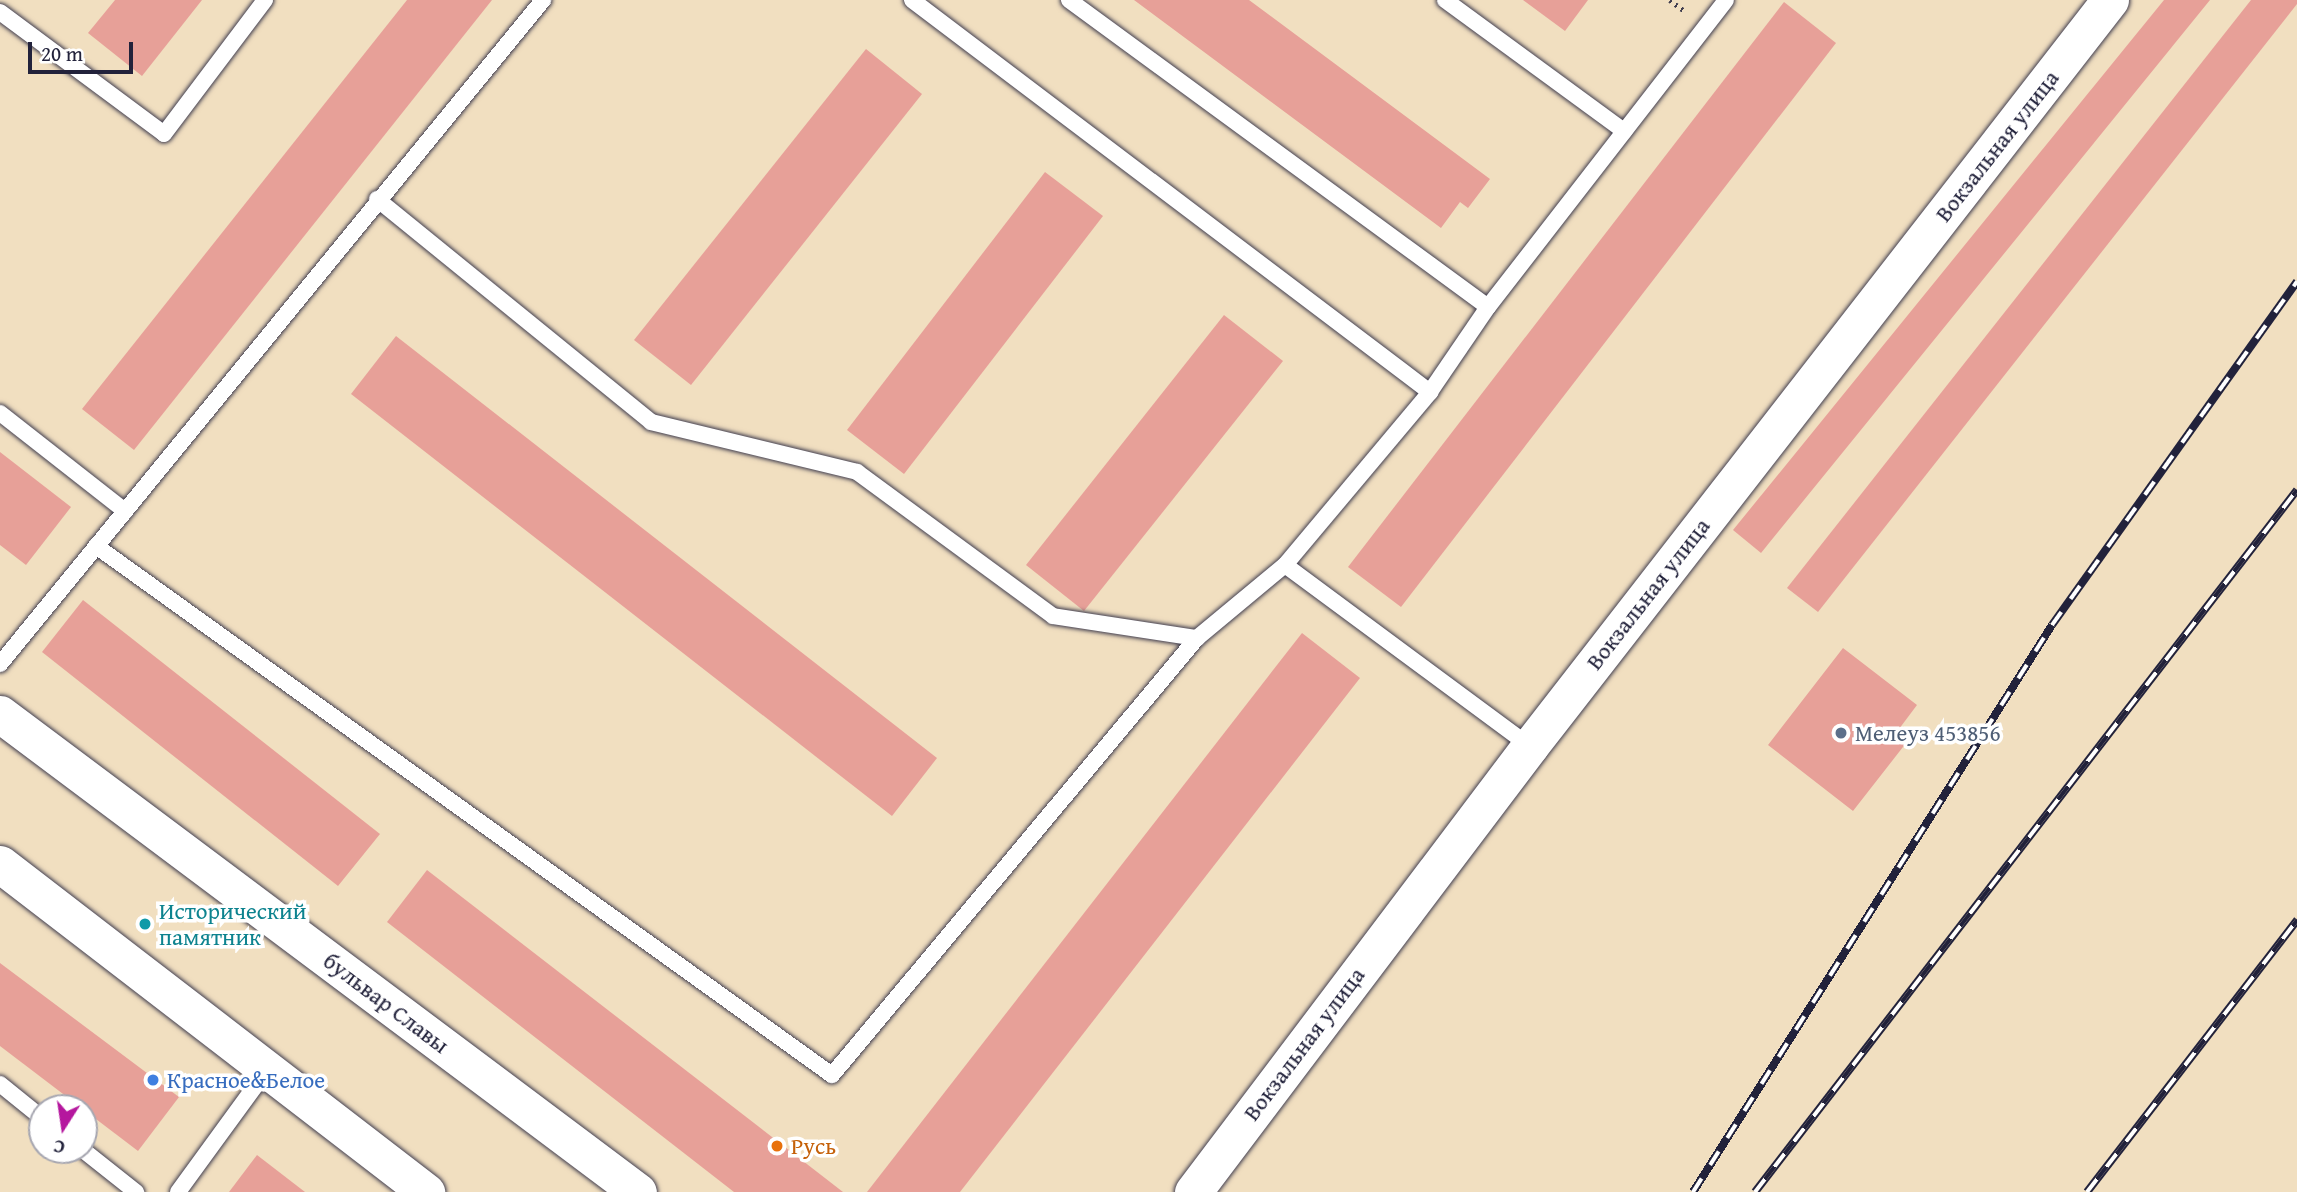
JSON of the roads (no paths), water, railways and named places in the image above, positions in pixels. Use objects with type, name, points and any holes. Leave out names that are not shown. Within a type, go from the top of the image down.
[{"type":"street","name":"Вокзальная улица","points":[[1193,1192],[1530,746],[2110,0]]},
{"type":"street","name":"бульвар Славы","points":[[0,714],[638,1192]]},
{"type":"street","points":[[0,864],[426,1192]]},
{"type":"lane","points":[[0,12],[164,134],[265,0]]},
{"type":"lane","points":[[0,664],[377,199],[543,0]]},
{"type":"lane","points":[[912,0],[1430,391]]},
{"type":"lane","points":[[1069,0],[1488,307]]},
{"type":"lane","points":[[1445,0],[1625,131]]},
{"type":"lane","points":[[96,546],[832,1074],[1197,638],[1285,565],[1430,391],[1488,307],[1726,0]]},
{"type":"lane","points":[[377,199],[651,422],[857,472],[1053,616],[1197,638]]},
{"type":"lane","points":[[0,413],[125,511]]},
{"type":"lane","points":[[1285,565],[1530,746]]},
{"type":"lane","points":[[178,1192],[267,1070]]},
{"type":"lane","points":[[0,1084],[28,1107]]},
{"type":"lane","points":[[98,1162],[136,1192]]},
{"type":"railway","points":[[1693,1192],[2052,625],[2297,282]]},
{"type":"railway","points":[[1755,1192],[2297,490]]},
{"type":"railway","points":[[2087,1192],[2297,920]]},
{"type":"place","name":"Мелеуз 453856","points":[[1841,733]]},
{"type":"place","name":"Исторический памятник","points":[[145,924]]},
{"type":"place","name":"Красное&Белое","points":[[153,1080]]},
{"type":"place","name":"Русь","points":[[777,1146]]}]
